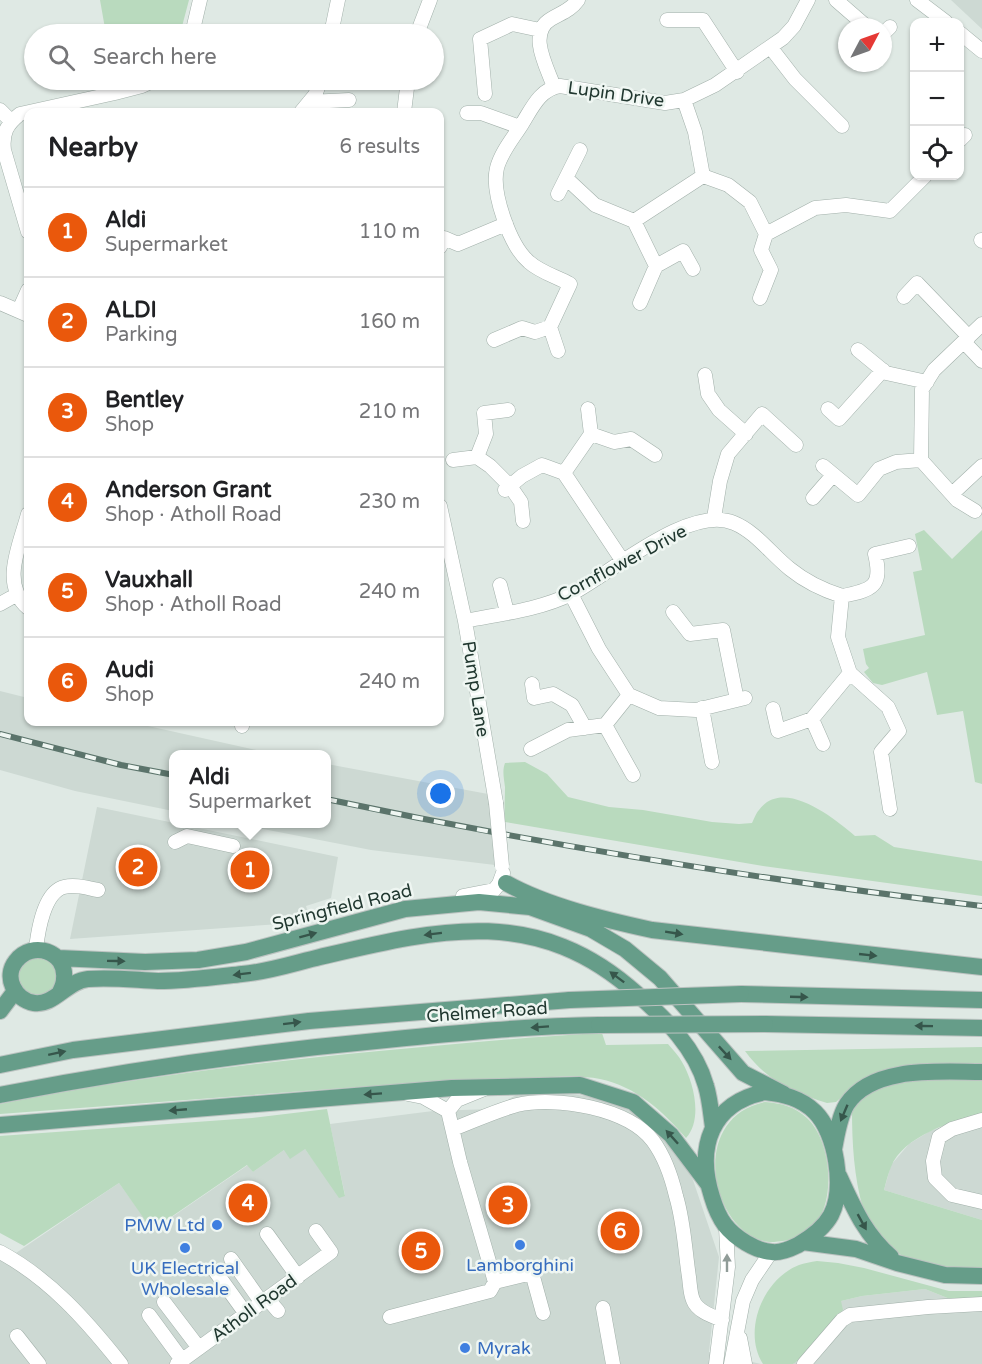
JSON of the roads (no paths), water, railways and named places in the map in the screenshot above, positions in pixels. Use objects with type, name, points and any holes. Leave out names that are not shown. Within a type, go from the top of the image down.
[{"type":"main road","points":[[504,874],[520,891],[616,922]]},
{"type":"main road","name":"Springfield Road","points":[[36,949],[51,952],[58,958],[146,962],[198,960],[246,952],[405,909],[479,902],[530,907],[591,929],[625,949],[660,978],[743,1073],[784,1094]]},
{"type":"main road","points":[[559,916],[616,922],[687,935],[982,967]]},
{"type":"main road","points":[[9,986],[26,1001],[39,1004],[54,999],[73,984],[87,979],[162,981],[246,974],[352,949],[434,933],[502,930],[539,938],[569,948],[618,976],[664,1017],[699,1065],[707,1087],[713,1127]]},
{"type":"main road","points":[[0,1011],[9,986],[11,970],[7,963],[36,949]]},
{"type":"main road","points":[[58,958],[64,972],[60,992]]},
{"type":"main road","name":"Chelmer Road","points":[[0,1065],[73,1050],[309,1021],[570,1000],[741,994],[982,1000]]},
{"type":"main road","name":"Chelmer Road","points":[[0,1095],[91,1077],[315,1047],[439,1035],[599,1025],[765,1024],[982,1028]]},
{"type":"main road","points":[[834,1149],[840,1119],[847,1105],[857,1093],[867,1086],[898,1074],[982,1072]]},
{"type":"main road","points":[[0,1125],[397,1092],[580,1085],[633,1102],[672,1135],[708,1184]]},
{"type":"main road","points":[[765,1092],[784,1094],[799,1100],[815,1112],[827,1130],[834,1149],[837,1173],[838,1192],[835,1208],[828,1220],[803,1242],[789,1250],[771,1252],[750,1245],[726,1227],[717,1211],[708,1184],[705,1164],[713,1127],[723,1112],[737,1101],[749,1095],[765,1092]]},
{"type":"main road","points":[[837,1173],[863,1226],[874,1242],[897,1263]]},
{"type":"main road","points":[[803,1242],[856,1249],[897,1263],[945,1275],[982,1276]]},
{"type":"street","points":[[194,24],[200,0]]},
{"type":"street","points":[[333,24],[338,0]]},
{"type":"street","points":[[421,24],[430,0]]},
{"type":"street","points":[[485,94],[480,39],[512,24],[540,30],[548,20],[573,7],[578,0]]},
{"type":"street","name":"Lupin Drive","points":[[550,327],[570,284],[529,262],[515,244],[495,188],[495,177],[501,158],[540,96],[554,87],[665,103],[684,100],[700,94],[737,72],[771,48],[794,26],[808,0]]},
{"type":"street","points":[[836,0],[857,18]]},
{"type":"street","points":[[923,2],[941,18]]},
{"type":"street","points":[[667,20],[703,21],[737,72]]},
{"type":"street","name":"Lupin Drive","points":[[540,30],[540,49],[554,87]]},
{"type":"street","points":[[964,36],[982,51]]},
{"type":"street","points":[[771,48],[795,79],[842,126]]},
{"type":"street","points":[[47,108],[127,90]]},
{"type":"street","points":[[305,107],[318,90]]},
{"type":"street","points":[[404,108],[407,90]]},
{"type":"street","points":[[305,107],[349,100]]},
{"type":"street","points":[[684,100],[695,132],[703,176]]},
{"type":"street","points":[[0,110],[11,121]]},
{"type":"street","points":[[467,113],[481,112],[520,127]]},
{"type":"street","points":[[24,113],[6,127],[3,139],[4,150],[24,218]]},
{"type":"street","points":[[558,194],[580,150]]},
{"type":"street","points":[[634,221],[703,176]]},
{"type":"street","points":[[703,176],[728,185],[750,202],[766,234],[761,250],[771,270],[760,298]]},
{"type":"street","points":[[566,178],[595,205],[634,221],[656,266]]},
{"type":"street","points":[[766,234],[815,208],[846,205],[890,211],[921,180]]},
{"type":"street","points":[[444,238],[458,244],[506,224]]},
{"type":"street","points":[[640,303],[656,266],[683,251],[693,269]]},
{"type":"street","points":[[903,297],[917,284],[967,339],[982,361]]},
{"type":"street","points":[[0,303],[24,313]]},
{"type":"street","points":[[975,511],[957,500],[921,460],[922,389],[934,370],[982,324]]},
{"type":"street","points":[[494,340],[522,328],[535,332],[550,327],[558,351]]},
{"type":"street","points":[[858,350],[886,373],[927,382]]},
{"type":"street","points":[[828,409],[839,418],[883,370]]},
{"type":"street","points":[[705,375],[708,394],[719,410],[746,434]]},
{"type":"street","points":[[564,473],[591,434],[588,409]]},
{"type":"street","points":[[477,457],[486,434],[484,413],[508,410]]},
{"type":"street","points":[[796,445],[762,414],[728,454],[720,481],[714,518],[734,523],[751,533],[790,570],[817,588],[842,596],[867,591],[877,582],[879,570],[875,554],[909,546]]},
{"type":"street","points":[[591,434],[615,442],[631,439],[655,455]]},
{"type":"street","points":[[453,460],[477,457],[490,466],[521,502],[523,521]]},
{"type":"street","points":[[813,498],[828,471],[858,495],[879,469],[896,462],[921,460]]},
{"type":"street","points":[[507,488],[542,465],[564,473],[622,560]]},
{"type":"street","points":[[952,494],[982,466]]},
{"type":"street","name":"Cornflower Drive","points":[[465,621],[545,603],[571,594],[622,560],[669,534],[714,518]]},
{"type":"street","name":"Pump Lane","points":[[444,524],[465,621],[496,803],[504,874]]},
{"type":"street","points":[[24,528],[12,572],[12,584],[16,595],[24,604]]},
{"type":"street","points":[[500,585],[507,612]]},
{"type":"street","points":[[571,594],[599,649],[629,695],[659,708],[696,710],[741,699],[723,630],[690,634],[673,612]]},
{"type":"street","points":[[0,604],[16,595]]},
{"type":"street","points":[[842,596],[838,637],[850,673],[888,707],[899,732],[881,752],[890,809]]},
{"type":"street","points":[[773,709],[778,730],[812,719],[850,673]]},
{"type":"street","points":[[532,684],[534,698],[553,694],[572,705],[585,728]]},
{"type":"street","points":[[531,749],[568,730],[605,725],[629,695]]},
{"type":"street","points":[[702,708],[712,762]]},
{"type":"street","points":[[812,719],[823,744]]},
{"type":"street","points":[[605,725],[633,775]]},
{"type":"street","points":[[175,842],[188,836],[233,846]]},
{"type":"street","points":[[504,874],[515,895],[530,907]]},
{"type":"street","points":[[405,909],[437,899],[494,890],[504,874]]},
{"type":"street","points":[[36,949],[41,920],[48,901],[55,892],[68,886],[98,890]]},
{"type":"street","points":[[448,1111],[457,1100],[488,1087]]},
{"type":"street","points":[[390,1317],[490,1291],[495,1282],[448,1111],[423,1097],[397,1092]]},
{"type":"street","points":[[453,1128],[518,1105],[544,1102],[602,1111],[625,1119],[640,1128],[659,1151],[677,1197],[693,1302],[707,1314],[722,1320]]},
{"type":"street","points":[[982,1120],[952,1129],[939,1137],[933,1161],[935,1179],[952,1195],[982,1202]]},
{"type":"street","points":[[716,1364],[728,1267],[726,1227]]},
{"type":"street","name":"Atholl Road","points":[[179,1362],[331,1252],[316,1231]]},
{"type":"street","points":[[267,1234],[297,1277]]},
{"type":"street","points":[[0,1252],[41,1280],[74,1308],[121,1364]]},
{"type":"street","points":[[731,1364],[743,1301],[752,1280],[771,1252]]},
{"type":"street","points":[[231,1258],[265,1300],[278,1311]]},
{"type":"street","points":[[215,1271],[246,1314]]},
{"type":"street","points":[[495,1282],[532,1273],[543,1313]]},
{"type":"street","points":[[164,1302],[198,1348]]},
{"type":"street","points":[[811,1362],[842,1320],[850,1315],[982,1304]]},
{"type":"street","points":[[603,1308],[613,1364]]},
{"type":"street","points":[[149,1315],[179,1362]]},
{"type":"street","points":[[739,1318],[740,1346],[745,1364]]},
{"type":"street","points":[[17,1336],[39,1364]]},
{"type":"railway","points":[[0,734],[121,765],[169,774]]},
{"type":"railway","points":[[331,800],[653,860],[817,885],[982,906]]},
{"type":"place","name":"ALDI","points":[[138,867]]},
{"type":"place","name":"Aldi","points":[[250,870]]},
{"type":"place","name":"Anderson Grant","points":[[248,1203]]},
{"type":"place","name":"Bentley","points":[[508,1205]]},
{"type":"place","name":"PMW Ltd","points":[[217,1225]]},
{"type":"place","name":"Audi","points":[[620,1231]]},
{"type":"place","name":"Lamborghini","points":[[520,1245]]},
{"type":"place","name":"UK Electrical Wholesale","points":[[185,1248]]},
{"type":"place","name":"Vauxhall","points":[[421,1251]]},
{"type":"place","name":"Myrak","points":[[465,1348]]}]
